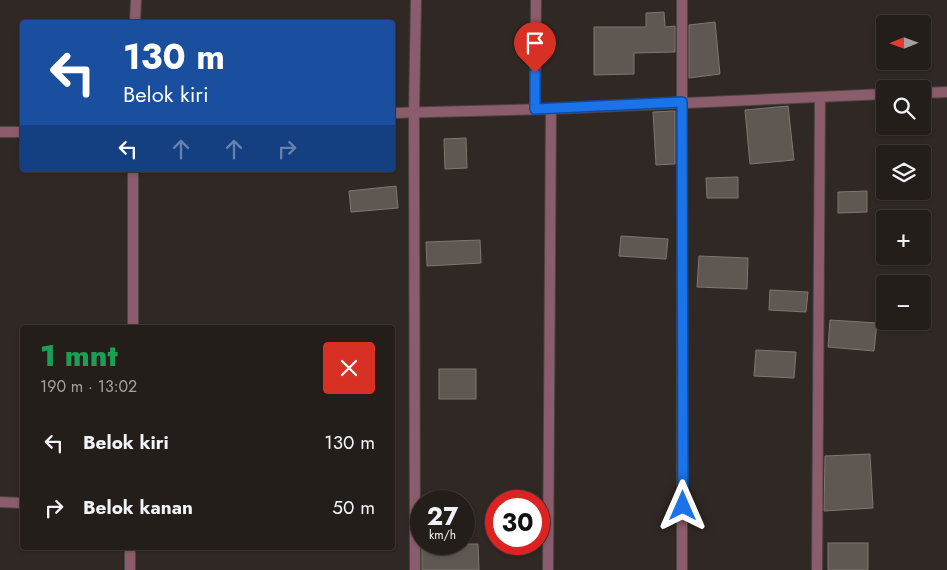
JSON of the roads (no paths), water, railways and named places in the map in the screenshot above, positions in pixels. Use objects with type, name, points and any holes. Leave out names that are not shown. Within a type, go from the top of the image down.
[{"type":"street","points":[[136,0],[136,20]]},
{"type":"street","points":[[415,570],[414,113],[416,0]]},
{"type":"street","points":[[535,109],[536,0]]},
{"type":"street","points":[[682,0],[682,570]]},
{"type":"street","points":[[931,93],[947,92]]},
{"type":"street","points":[[395,113],[552,109],[876,94]]},
{"type":"street","points":[[817,570],[820,97]]},
{"type":"street","points":[[548,570],[552,109]]},
{"type":"street","points":[[0,132],[20,132]]},
{"type":"street","points":[[133,172],[133,325]]},
{"type":"street","points":[[0,502],[20,503]]},
{"type":"street","points":[[130,550],[130,570]]}]
